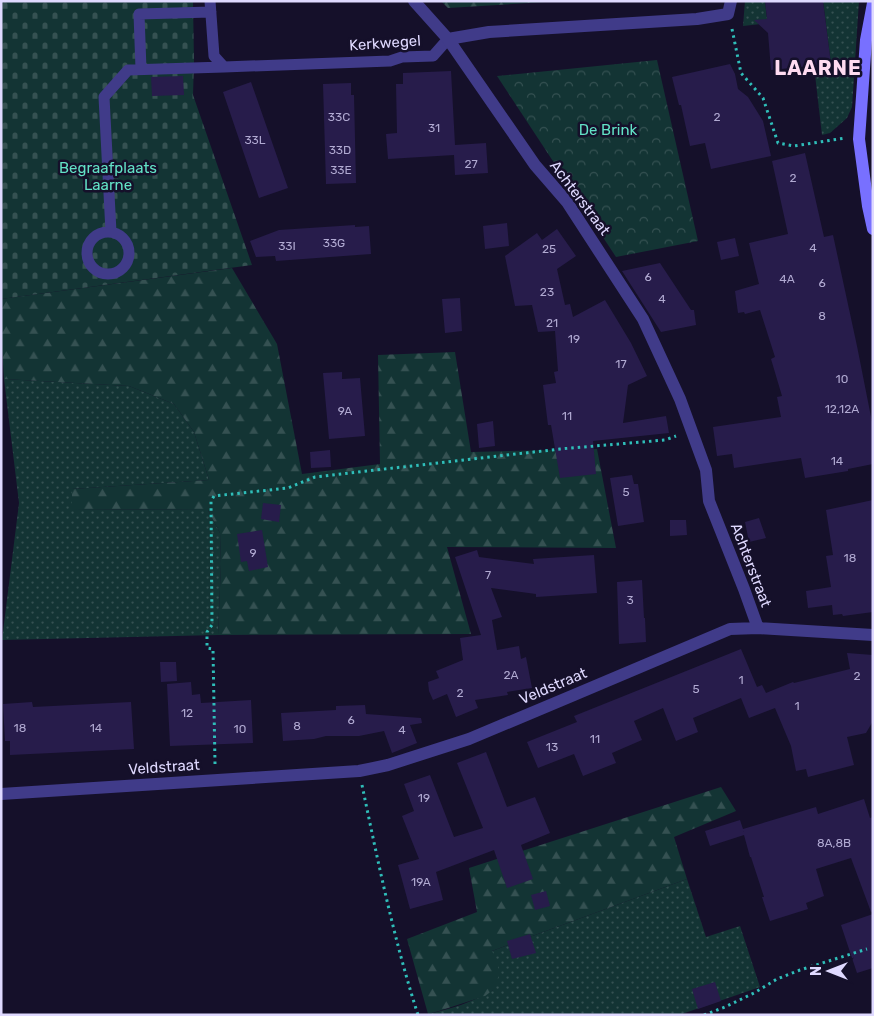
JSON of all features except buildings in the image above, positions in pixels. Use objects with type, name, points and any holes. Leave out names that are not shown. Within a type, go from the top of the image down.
[{"type":"street","name":"Achterstraat","points":[[414,1],[448,39],[535,165],[567,202],[643,319],[680,399],[706,470],[709,501],[758,628],[873,635]]},
{"type":"street","points":[[873,3],[866,40],[859,139],[873,229]]},
{"type":"street","points":[[448,39],[489,32],[697,19],[730,8]]},
{"type":"street","name":"Veldstraat","points":[[1,794],[359,771],[388,765],[469,739],[730,629],[758,628]]},
{"type":"lane","points":[[111,232],[104,96],[128,70],[141,69],[139,14],[211,7],[214,56],[224,67]]},
{"type":"lane","name":"Kerkwegel","points":[[141,69],[390,61],[402,57],[433,56],[448,39]]},
{"type":"path","points":[[730,8],[741,73],[763,98],[778,143],[794,146],[846,138],[859,139]]},
{"type":"path","points":[[215,780],[213,648],[207,648],[207,632],[212,625],[211,500],[214,496],[288,488],[315,477],[560,449],[665,440],[691,431]]},
{"type":"path","points":[[359,771],[406,978],[418,1015]]},
{"type":"path","points":[[704,1015],[754,993],[777,979],[867,949]]},
{"type":"green space","name":"Begraafplaats Laarne","points":[[1,1],[193,1],[193,95],[252,265],[1,299]]},
{"type":"green space","points":[[441,1],[562,1],[448,8]]},
{"type":"green space","points":[[745,1],[765,1],[767,19],[761,24],[743,26]]},
{"type":"green space","points":[[823,1],[859,1],[852,107],[847,118],[830,133],[822,135],[814,66],[831,64]]},
{"type":"green space","name":"De Brink","points":[[657,60],[698,241],[616,257],[497,76]]},
{"type":"green space","points":[[232,268],[277,344],[302,474],[380,464],[378,355],[455,352],[471,452],[597,449],[616,548],[447,547],[471,634],[218,635],[221,564],[220,533],[208,510],[72,509],[72,489],[209,480],[194,432],[174,404],[129,386],[4,379],[1,299]]},
{"type":"green space","points":[[4,379],[129,386],[174,404],[194,432],[209,480],[72,489],[72,509],[208,510],[220,533],[221,564],[218,635],[2,640],[19,503]]},
{"type":"green space","points":[[721,787],[736,811],[674,837],[687,879],[492,951],[498,963],[498,978],[493,990],[485,996],[428,1014],[407,939],[477,912],[469,868]]},
{"type":"green space","points":[[687,879],[706,937],[740,926],[760,987],[679,1015],[428,1015],[453,1008],[493,990],[492,951]]},
{"type":"district","name":"LAARNE","points":[[818,68]]}]
